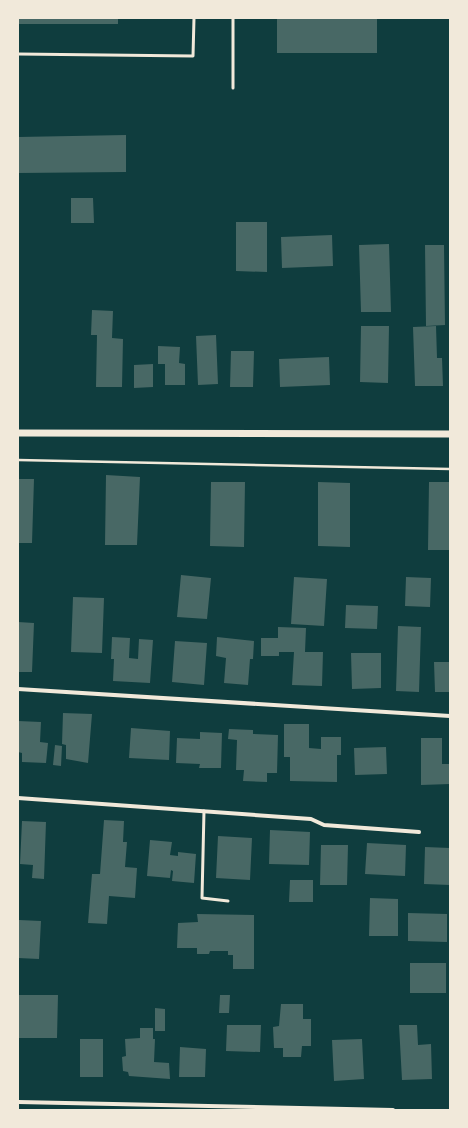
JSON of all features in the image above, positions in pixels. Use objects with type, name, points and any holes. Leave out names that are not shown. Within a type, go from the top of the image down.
[{"type":"street","points":[[18,432],[450,434]]},
{"type":"street","points":[[18,689],[450,716]]},
{"type":"street","points":[[18,798],[311,819],[324,825],[419,832]]},
{"type":"street","points":[[18,1102],[393,1110]]},
{"type":"street","points":[[65,1104],[65,1110]]},
{"type":"lane","points":[[18,54],[193,56],[194,18]]},
{"type":"lane","points":[[233,18],[233,88]]},
{"type":"lane","points":[[204,811],[202,898],[228,901]]},
{"type":"path","points":[[18,460],[450,469]]},
{"type":"building","points":[[18,18],[118,18],[118,24],[18,24]]},
{"type":"building","points":[[277,18],[377,18],[377,53],[277,53]]},
{"type":"building","points":[[126,135],[126,172],[18,173],[18,137]]},
{"type":"building","points":[[71,198],[93,198],[94,223],[71,223]]},
{"type":"building","points":[[236,222],[267,222],[267,272],[236,271]]},
{"type":"building","points":[[332,235],[333,266],[282,268],[281,237]]},
{"type":"building","points":[[389,244],[391,312],[361,312],[359,245]]},
{"type":"building","points":[[425,245],[444,245],[445,325],[426,326]]},
{"type":"building","points":[[92,310],[113,311],[112,338],[123,339],[122,387],[96,387],[97,335],[91,335]]},
{"type":"building","points":[[361,326],[389,326],[388,383],[360,382]]},
{"type":"building","points":[[436,326],[437,358],[442,358],[443,386],[415,386],[413,327]]},
{"type":"building","points":[[216,335],[218,384],[198,385],[196,336]]},
{"type":"building","points":[[158,346],[180,347],[179,363],[185,364],[185,385],[165,385],[165,364],[158,364]]},
{"type":"building","points":[[231,351],[254,351],[253,387],[230,387]]},
{"type":"building","points":[[329,357],[330,385],[280,387],[279,359]]},
{"type":"building","points":[[153,364],[153,387],[134,388],[134,365]]},
{"type":"building","points":[[106,475],[140,477],[137,545],[105,545]]},
{"type":"building","points":[[18,479],[34,479],[32,543],[18,543]]},
{"type":"building","points":[[211,482],[245,482],[244,547],[210,546]]},
{"type":"building","points":[[318,482],[350,483],[350,547],[318,546]]},
{"type":"building","points":[[429,482],[450,482],[450,550],[428,550]]},
{"type":"building","points":[[181,575],[211,578],[207,619],[177,617]]},
{"type":"building","points":[[294,577],[327,579],[324,626],[291,624]]},
{"type":"building","points":[[406,577],[431,578],[430,607],[405,606]]},
{"type":"building","points":[[73,597],[104,598],[102,653],[71,652]]},
{"type":"building","points":[[346,605],[378,606],[377,629],[345,628]]},
{"type":"building","points":[[18,622],[34,623],[32,672],[18,672]]},
{"type":"building","points":[[398,626],[421,627],[419,692],[396,691]]},
{"type":"building","points":[[278,627],[306,628],[305,652],[323,652],[322,686],[292,685],[294,652],[279,652],[279,656],[261,656],[261,638],[278,638]]},
{"type":"building","points":[[112,637],[130,638],[129,658],[138,659],[139,639],[153,640],[150,683],[113,681],[114,659],[111,659]]},
{"type":"building","points":[[217,637],[254,641],[253,659],[250,659],[248,685],[224,683],[226,658],[216,656]]},
{"type":"building","points":[[175,641],[207,643],[204,685],[172,682]]},
{"type":"building","points":[[351,653],[381,653],[381,688],[352,689]]},
{"type":"building","points":[[434,662],[450,662],[450,692],[435,692]]},
{"type":"building","points":[[63,713],[92,714],[88,763],[66,759],[66,745],[62,744]]},
{"type":"building","points":[[18,721],[41,722],[40,742],[48,743],[46,763],[22,762],[22,753],[18,752]]},
{"type":"building","points":[[284,724],[309,724],[309,748],[321,749],[321,737],[341,737],[341,755],[337,755],[337,782],[290,781],[290,757],[284,757]]},
{"type":"building","points":[[131,728],[170,731],[169,760],[129,758]]},
{"type":"building","points":[[229,729],[253,730],[253,734],[278,735],[277,773],[267,773],[267,782],[243,781],[244,770],[236,770],[237,740],[228,739]]},
{"type":"building","points":[[200,732],[222,733],[221,768],[199,768],[200,764],[176,763],[177,738],[200,739]]},
{"type":"building","points":[[421,738],[442,738],[442,764],[450,764],[450,784],[421,785]]},
{"type":"building","points":[[55,745],[62,746],[61,766],[53,765]]},
{"type":"building","points":[[386,747],[387,774],[355,775],[354,748]]},
{"type":"building","points":[[104,820],[124,821],[123,842],[127,842],[125,867],[137,868],[135,898],[109,896],[107,924],[88,923],[92,874],[100,874]]},
{"type":"building","points":[[22,821],[46,822],[44,879],[32,878],[33,865],[20,864]]},
{"type":"building","points":[[270,830],[310,832],[309,865],[269,864]]},
{"type":"building","points":[[218,836],[252,838],[250,880],[216,878]]},
{"type":"building","points":[[150,840],[172,842],[170,855],[178,856],[178,852],[196,854],[194,883],[172,881],[173,871],[171,870],[170,878],[147,876]]},
{"type":"building","points":[[367,843],[406,845],[405,876],[365,874]]},
{"type":"building","points":[[321,845],[348,845],[347,885],[320,885]]},
{"type":"building","points":[[425,847],[450,848],[450,885],[424,884]]},
{"type":"building","points":[[290,880],[313,880],[313,902],[289,902]]},
{"type":"building","points":[[370,898],[398,899],[398,936],[369,936]]},
{"type":"building","points":[[408,913],[447,914],[447,942],[408,941]]},
{"type":"building","points":[[197,914],[254,915],[254,969],[233,969],[233,955],[228,955],[228,951],[210,951],[209,954],[197,954],[197,948],[177,948],[178,923],[198,922]]},
{"type":"building","points":[[19,920],[41,921],[39,959],[18,958]]},
{"type":"building","points":[[410,963],[446,963],[446,993],[410,993]]},
{"type":"building","points":[[18,995],[58,995],[57,1038],[18,1038]]},
{"type":"building","points":[[220,995],[230,995],[229,1013],[219,1013]]},
{"type":"building","points":[[281,1004],[303,1004],[303,1019],[311,1019],[311,1046],[302,1046],[301,1057],[283,1057],[283,1048],[274,1048],[273,1027],[279,1026]]},
{"type":"building","points":[[155,1008],[165,1009],[165,1031],[155,1031]]},
{"type":"building","points":[[227,1025],[261,1025],[260,1052],[226,1051]]},
{"type":"building","points":[[399,1025],[417,1025],[418,1045],[431,1044],[432,1079],[402,1080]]},
{"type":"building","points":[[140,1028],[153,1028],[153,1039],[155,1039],[154,1062],[169,1063],[170,1079],[129,1076],[128,1072],[123,1071],[122,1057],[126,1056],[125,1039],[140,1038]]},
{"type":"building","points":[[80,1039],[103,1039],[103,1077],[80,1077]]},
{"type":"building","points":[[362,1039],[364,1079],[334,1081],[332,1040]]},
{"type":"building","points":[[180,1047],[206,1049],[205,1077],[179,1077]]}]
